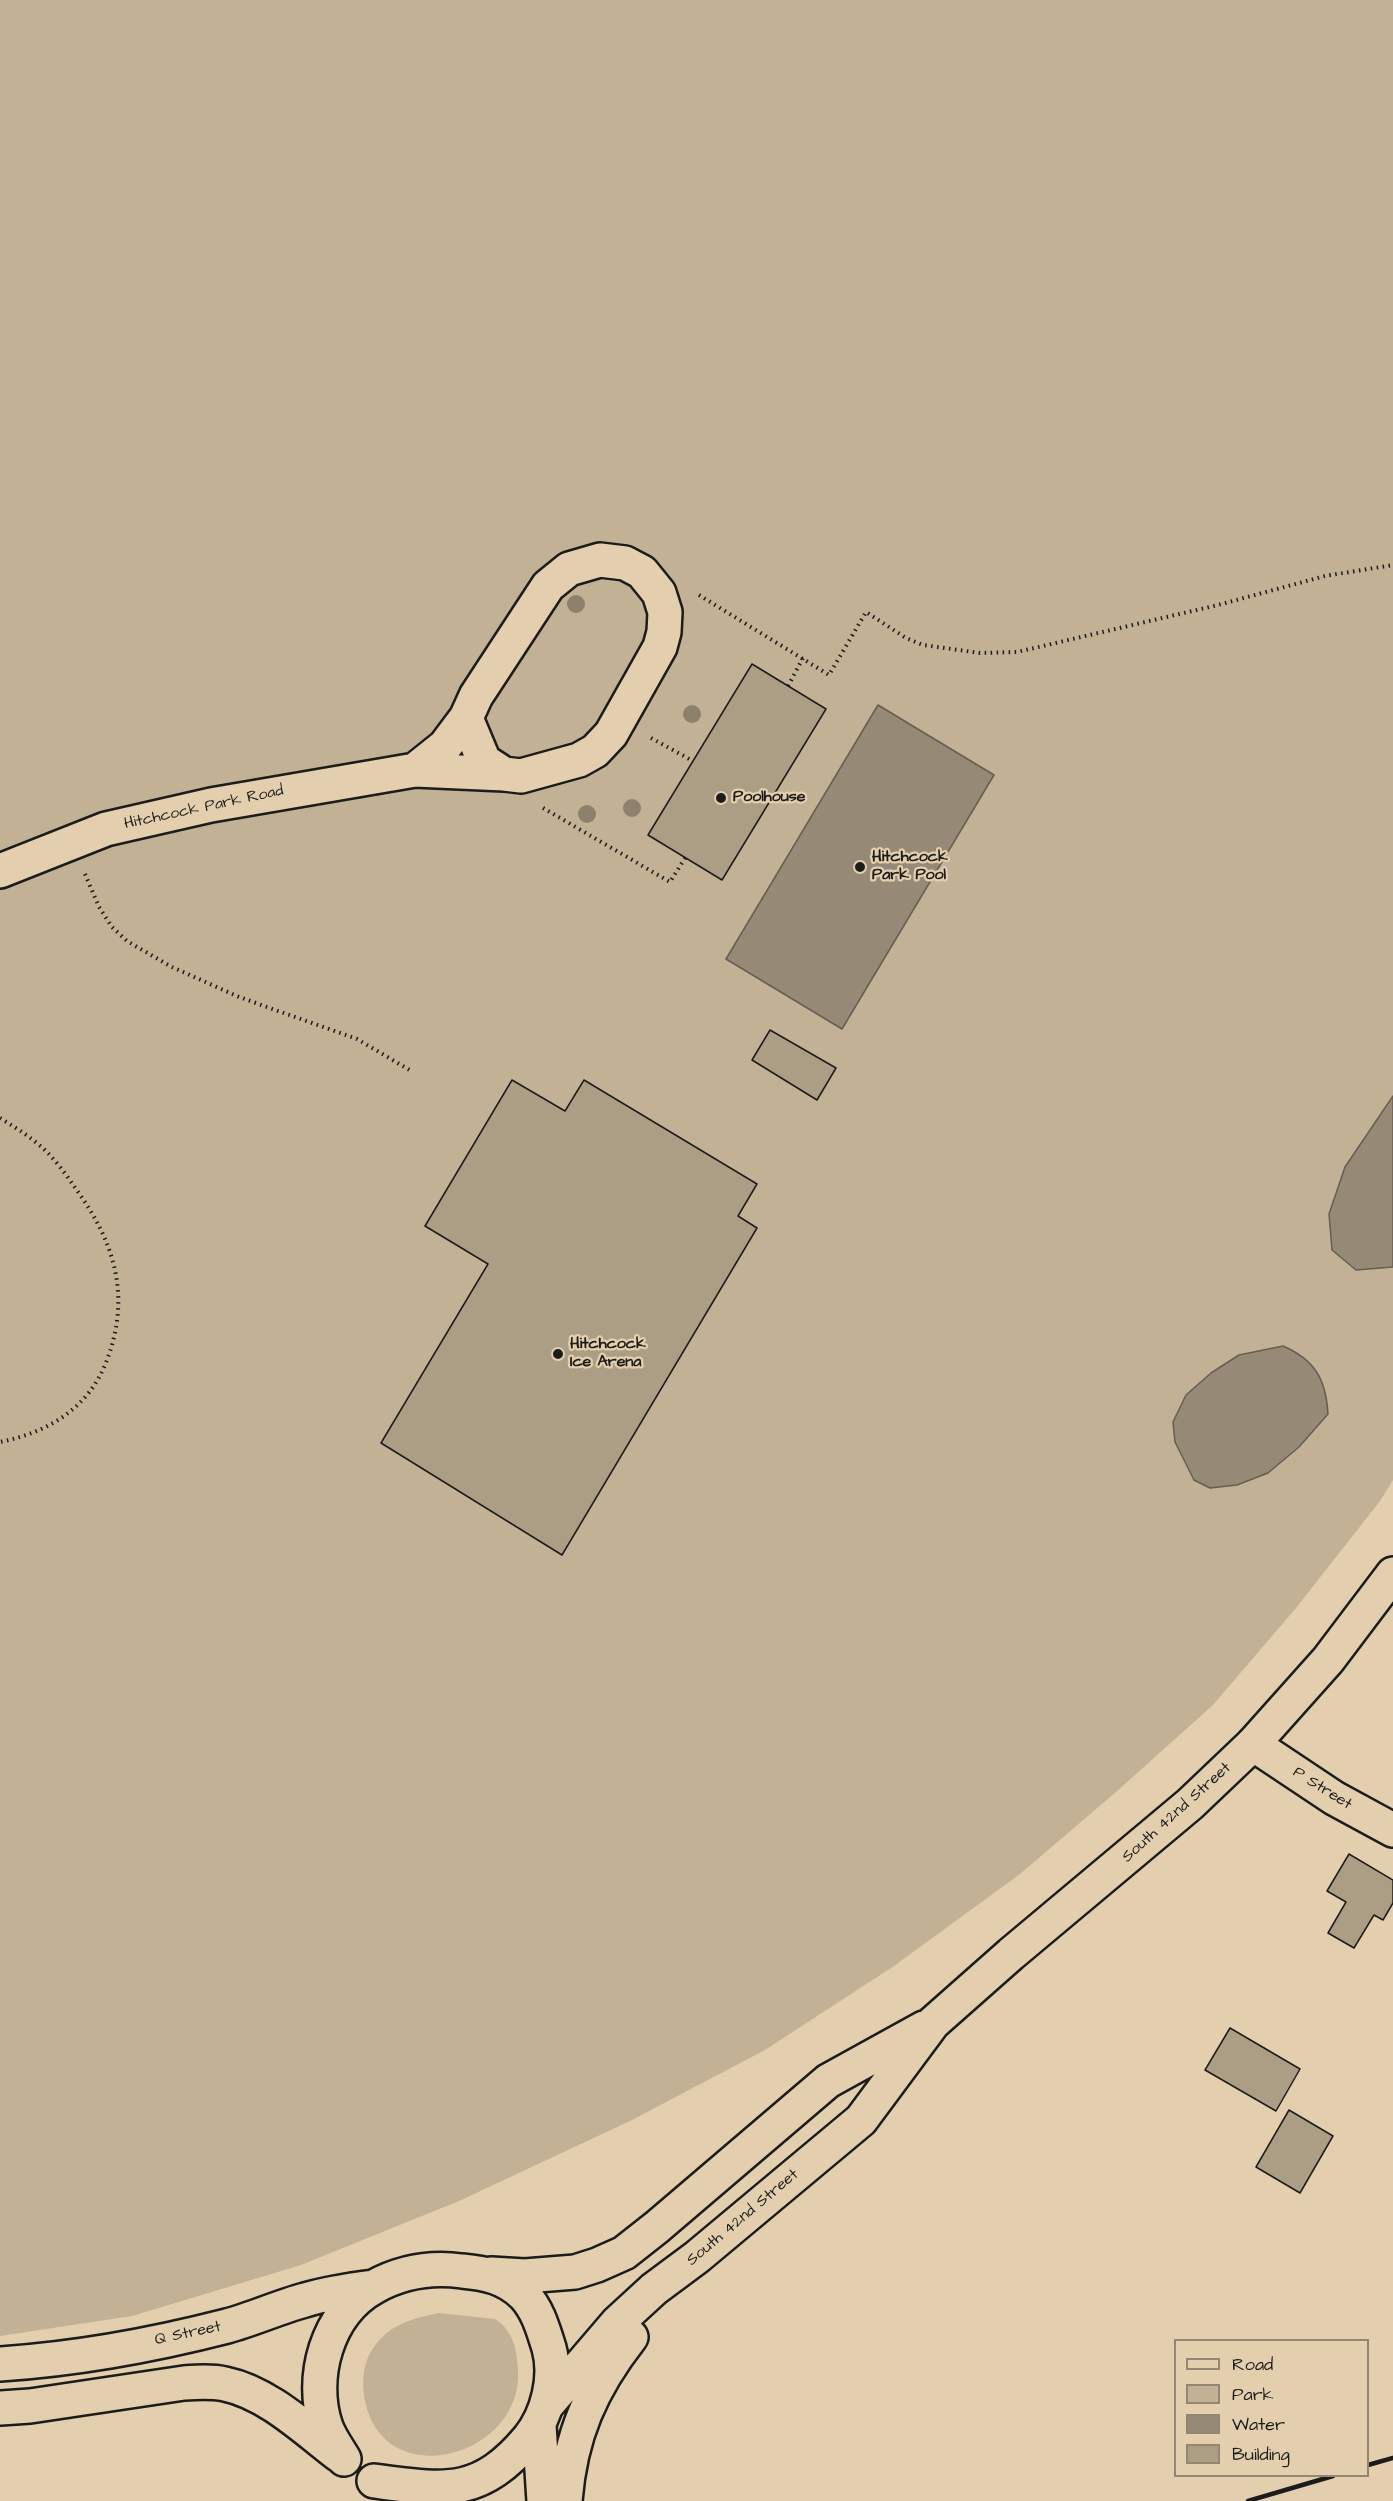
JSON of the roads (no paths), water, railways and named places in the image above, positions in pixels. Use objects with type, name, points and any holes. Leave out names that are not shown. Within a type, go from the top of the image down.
[{"type":"main road","name":"Hitchcock Park Road","points":[[0,871],[106,829],[159,815],[252,797],[415,770],[521,776],[579,760],[595,751],[611,734],[660,647],[664,632],[664,612],[659,593],[642,572],[625,563],[600,560],[569,569],[548,586],[476,696],[466,718],[445,746],[415,770]]},
{"type":"main road","points":[[466,718],[484,761],[504,774]]},
{"type":"main road","name":"South 42nd Street","points":[[374,2481],[436,2489],[475,2482],[512,2458],[542,2415],[616,2323],[654,2289],[697,2257],[861,2120],[933,2023],[1181,1811],[1253,1744],[1328,1660],[1393,1574]]},
{"type":"main road","name":"P Street","points":[[1253,1744],[1334,1797],[1393,1830]]},
{"type":"main road","name":"South 42nd Street","points":[[373,2287],[408,2273],[442,2268],[525,2276],[574,2272],[624,2253],[828,2081],[933,2023]]},
{"type":"main road","points":[[565,2501],[574,2447],[583,2416],[597,2385],[632,2335],[665,2299],[697,2257]]},
{"type":"main road","points":[[488,2273],[507,2281],[523,2294],[541,2322],[550,2353],[552,2379],[542,2415],[544,2501]]},
{"type":"main road","points":[[344,2459],[326,2427],[320,2394],[321,2361],[336,2325],[373,2287]]},
{"type":"main road","name":"Q Street","points":[[0,2364],[36,2362],[228,2326],[304,2300],[339,2291],[373,2287]]},
{"type":"main road","points":[[0,2408],[30,2406],[184,2383],[226,2384],[264,2400],[400,2501]]},
{"type":"water","name":"Hitchcock Park Pool","points":[[878,705],[994,775],[842,1029],[726,959]]},
{"type":"water","points":[[1393,1096],[1393,1267],[1356,1270],[1332,1250],[1329,1214],[1345,1167]]},
{"type":"water","points":[[1283,1346],[1311,1364],[1317,1372],[1325,1391],[1328,1414],[1299,1447],[1268,1473],[1237,1485],[1210,1488],[1194,1480],[1175,1442],[1173,1422],[1186,1395],[1211,1373],[1239,1355]]},
{"type":"railway","points":[[1369,2465],[1393,2458]]},
{"type":"railway","points":[[1248,2501],[1330,2477]]},
{"type":"place","name":"Poolhouse","points":[[721,798]]},
{"type":"place","name":"Hitchcock Park Pool","points":[[860,867]]},
{"type":"place","name":"Hitchcock Ice Arena","points":[[558,1354]]}]
